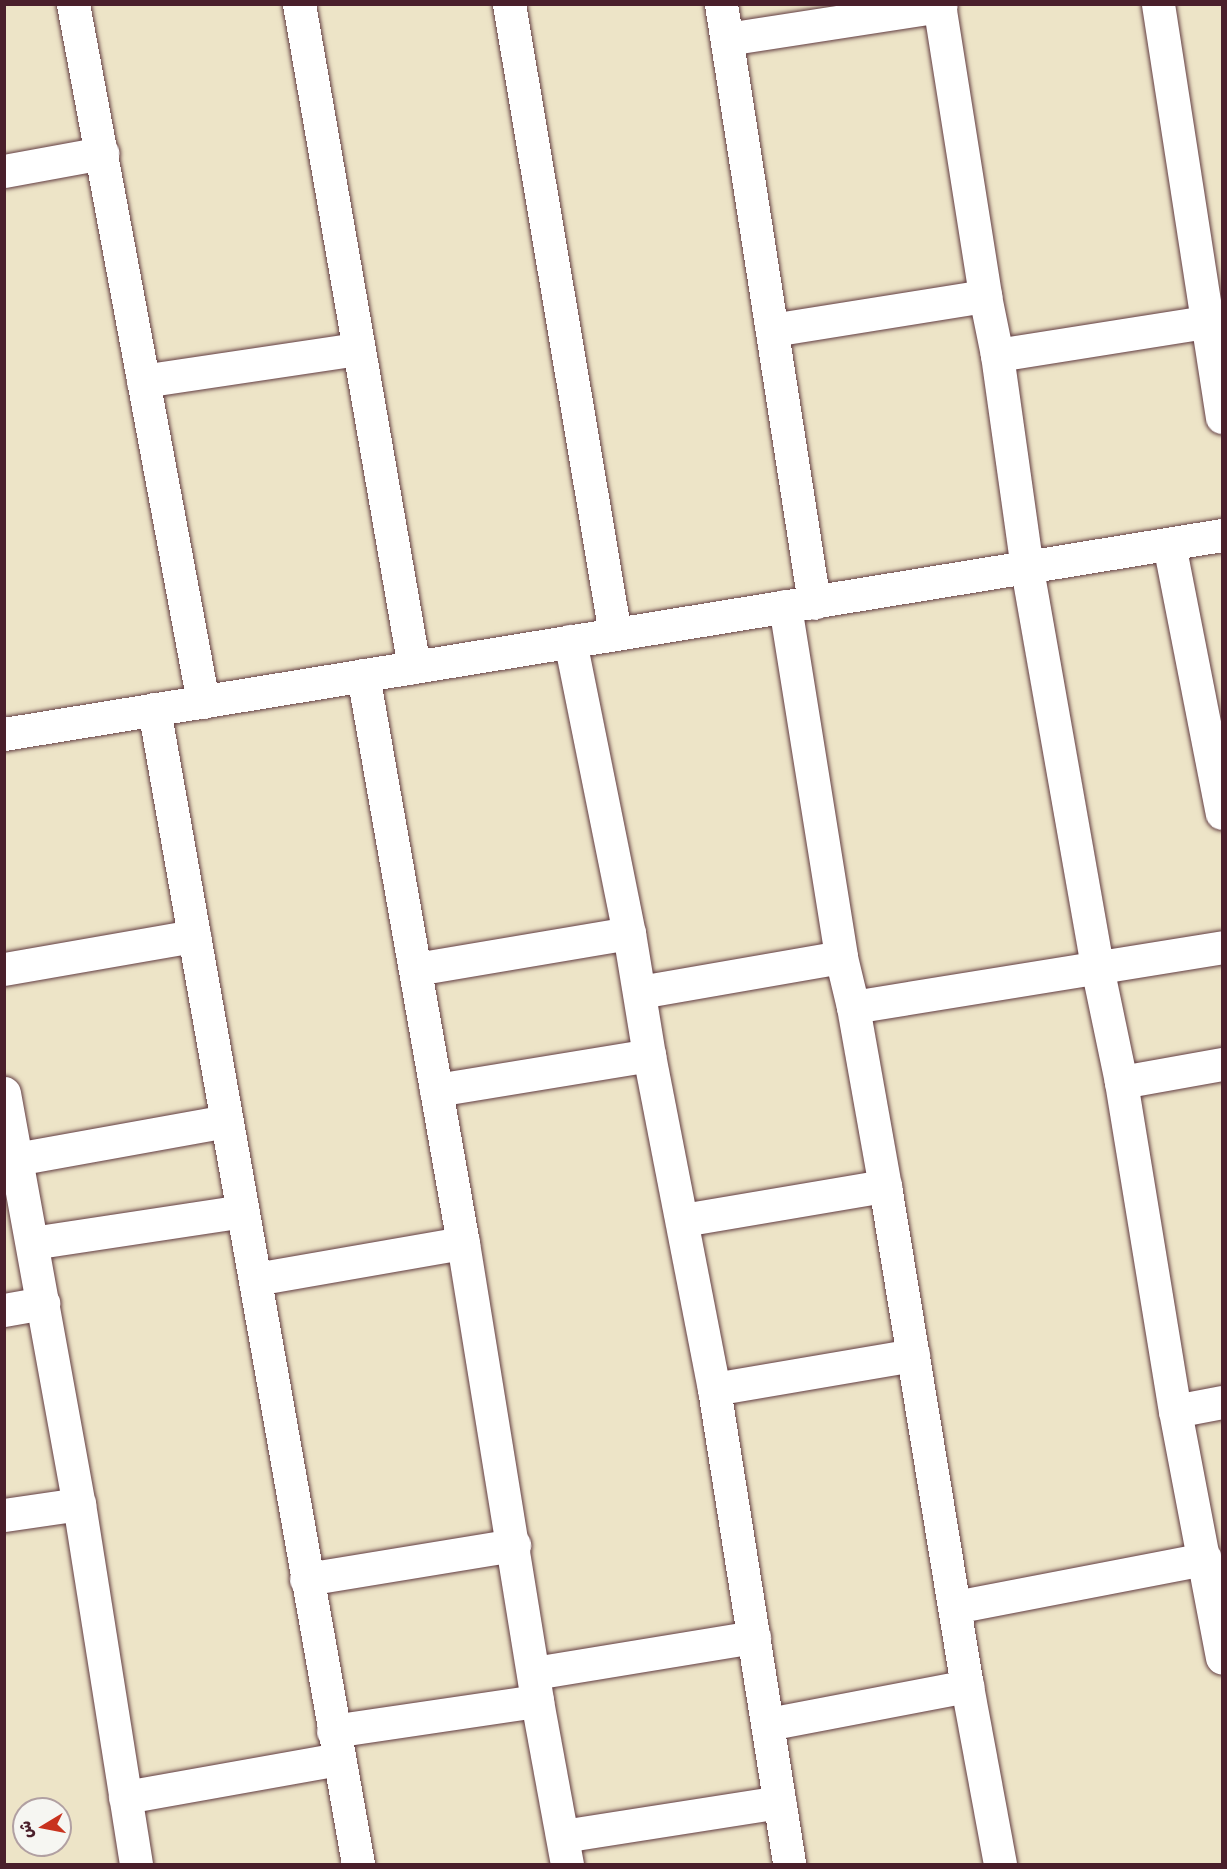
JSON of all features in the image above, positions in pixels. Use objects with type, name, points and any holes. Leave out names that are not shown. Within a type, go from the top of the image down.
[{"type":"street","points":[[74,4],[203,702]]},
{"type":"street","points":[[299,4],[414,667]]},
{"type":"street","points":[[509,4],[615,634]]},
{"type":"street","points":[[721,4],[772,330],[799,605],[841,957],[853,1007],[885,1186],[967,1686],[1000,1864]]},
{"type":"street","points":[[1158,4],[1222,417]]},
{"type":"street","points":[[727,39],[940,5],[985,296],[997,355],[1027,568],[1097,967],[1121,1082],[1175,1411],[1221,1637]]},
{"type":"street","points":[[4,171],[102,153]]},
{"type":"street","points":[[772,330],[985,296]]},
{"type":"street","points":[[997,355],[1206,322]]},
{"type":"street","points":[[143,381],[357,348]]},
{"type":"street","points":[[4,734],[1222,535]]},
{"type":"street","points":[[1169,543],[1222,813]]},
{"type":"street","points":[[570,641],[630,933],[649,1055],[683,1220],[714,1389],[789,1864]]},
{"type":"street","points":[[363,675],[416,969],[565,1850],[778,1802]]},
{"type":"street","points":[[154,709],[256,1279],[335,1745],[358,1864]]},
{"type":"street","points":[[416,969],[630,933]]},
{"type":"street","points":[[4,969],[194,936]]},
{"type":"street","points":[[853,1007],[1222,947]]},
{"type":"street","points":[[640,992],[841,957]]},
{"type":"street","points":[[436,1090],[649,1055]]},
{"type":"street","points":[[1121,1082],[1222,1064]]},
{"type":"street","points":[[4,1093],[79,1504],[136,1864]]},
{"type":"street","points":[[16,1159],[227,1120]]},
{"type":"street","points":[[683,1220],[885,1186]]},
{"type":"street","points":[[32,1243],[243,1211]]},
{"type":"street","points":[[256,1279],[463,1243]]},
{"type":"street","points":[[4,1310],[43,1303]]},
{"type":"street","points":[[714,1389],[913,1355]]},
{"type":"street","points":[[1175,1411],[1222,1402]]},
{"type":"street","points":[[4,1515],[79,1504]]},
{"type":"street","points":[[306,1579],[514,1545]]},
{"type":"street","points":[[955,1607],[1205,1559]]},
{"type":"street","points":[[125,1797],[335,1745],[536,1687],[754,1637]]},
{"type":"street","points":[[768,1724],[967,1686]]}]
